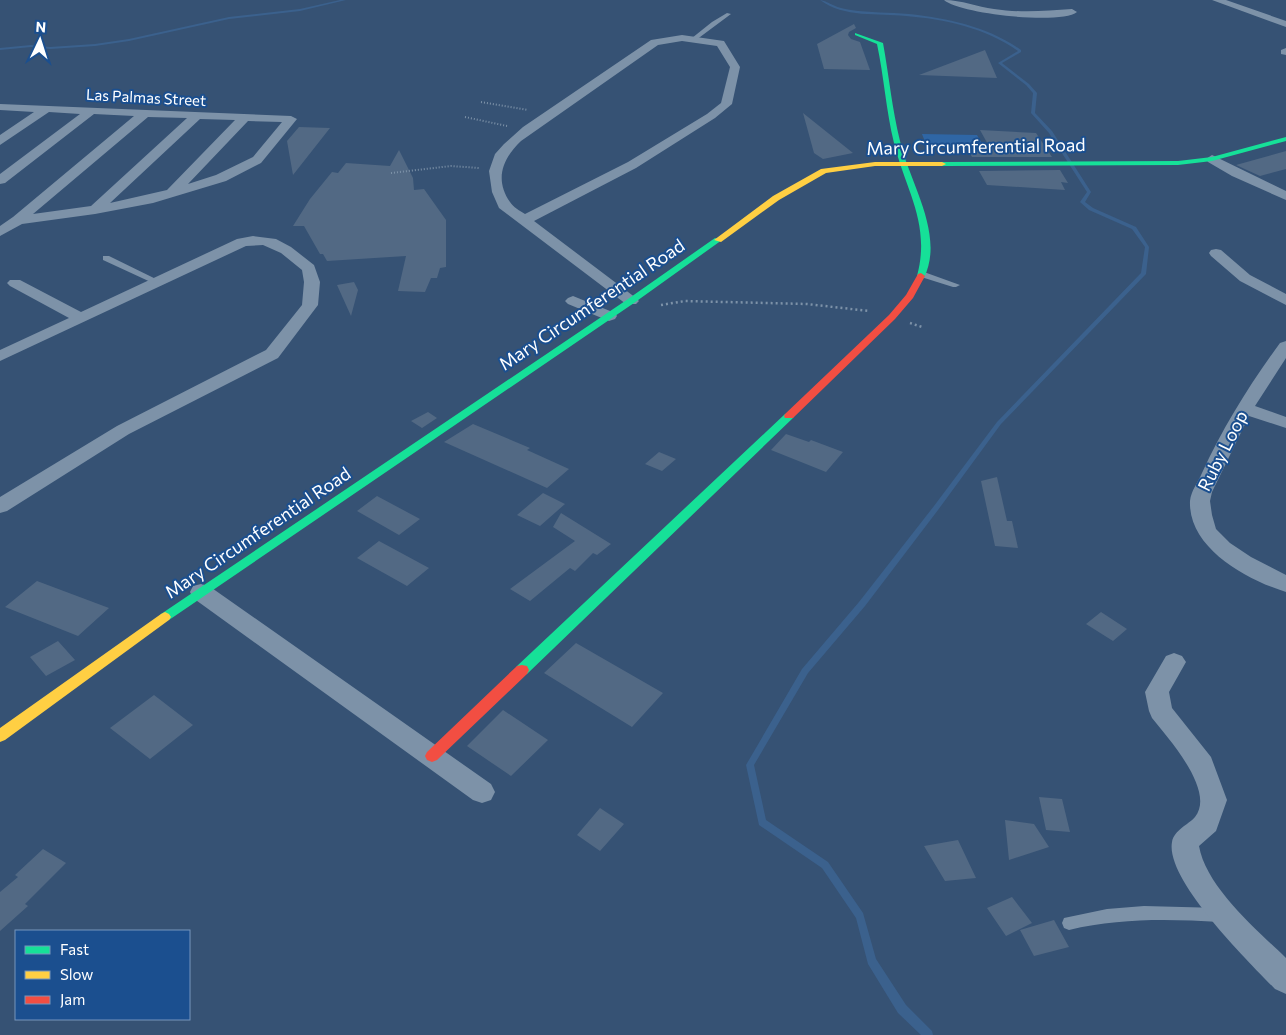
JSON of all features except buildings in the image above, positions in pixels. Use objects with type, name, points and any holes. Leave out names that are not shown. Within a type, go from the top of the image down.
[{"type":"street","points":[[950,0],[973,8],[1008,14],[1045,15],[1072,12]]},
{"type":"street","points":[[1217,0],[1286,24]]},
{"type":"street","points":[[432,756],[892,317],[919,282],[928,253],[898,142],[892,100],[880,43],[857,34]]},
{"type":"street","points":[[526,220],[632,165],[712,116],[726,104],[736,67],[724,46],[720,43],[682,38],[654,42],[527,130],[509,145],[500,157],[495,170],[495,185],[504,205],[631,301]]},
{"type":"street","name":"Las Palmas Street","points":[[0,107],[291,119],[258,160],[221,178],[169,196]]},
{"type":"street","points":[[0,142],[46,109]]},
{"type":"street","points":[[0,180],[92,110]]},
{"type":"street","points":[[0,232],[18,220],[144,113]]},
{"type":"street","points":[[95,210],[196,116]]},
{"type":"street","points":[[18,220],[95,210],[169,196],[245,117]]},
{"type":"street","name":"Mary Circumferential Road","points":[[0,736],[201,592],[631,301],[776,198],[818,174],[834,168],[904,164],[1156,164],[1212,159],[1286,139]]},
{"type":"street","points":[[1212,159],[1286,196]]},
{"type":"street","points":[[0,356],[242,242],[256,240],[272,241],[309,268],[312,282],[310,304],[272,354],[124,430],[0,506]]},
{"type":"street","points":[[1216,253],[1245,278],[1286,300]]},
{"type":"street","points":[[15,283],[81,318]]},
{"type":"street","points":[[573,301],[614,312]]},
{"type":"street","name":"Ruby Loop","points":[[1286,346],[1266,372],[1244,408],[1199,500],[1206,531],[1220,546],[1266,576],[1286,584]]},
{"type":"street","points":[[1244,408],[1286,423]]},
{"type":"street","points":[[201,592],[482,792]]},
{"type":"street","points":[[1174,662],[1157,692],[1162,710],[1202,765],[1214,800],[1207,823],[1184,842],[1184,851],[1188,862],[1210,898],[1286,979]]},
{"type":"lane","points":[[694,39],[729,14]]},
{"type":"lane","points":[[106,258],[158,282]]},
{"type":"lane","points":[[921,274],[956,285]]},
{"type":"lane","points":[[1069,923],[1097,916],[1138,912],[1226,915]]},
{"type":"path","points":[[481,102],[549,114]]},
{"type":"path","points":[[465,117],[527,130]]},
{"type":"path","points":[[391,173],[452,166],[495,170]]},
{"type":"path","points":[[614,312],[635,311],[685,301],[717,301],[844,307],[892,317]]},
{"type":"shaded area","points":[[922,134],[977,135],[984,147],[927,147]]},
{"type":"waterway","points":[[0,49],[31,46],[50,48],[95,45],[129,40],[229,18],[300,10],[344,0]]},
{"type":"waterway","points":[[822,0],[840,9],[851,11],[921,16],[967,26],[997,37],[1020,51],[1000,63],[1027,84],[1035,93],[1033,113],[1051,132],[1089,192],[1082,202],[1091,209],[1134,228],[1147,247],[1144,273],[999,423],[862,604],[805,671],[750,765],[762,822],[825,865],[860,916],[872,961],[902,1009],[928,1035]]},
{"type":"traffic: fast","points":[[857,34],[880,43],[897,142],[924,225],[926,259],[921,276]]},
{"type":"traffic: fast","points":[[942,164],[1178,163],[1212,159],[1286,139]]},
{"type":"traffic: fast","points":[[165,617],[718,240]]},
{"type":"traffic: fast","points":[[522,670],[789,416]]},
{"type":"traffic: slow","points":[[718,240],[776,198],[824,171],[875,164],[942,164]]},
{"type":"traffic: slow","points":[[0,736],[165,617]]},
{"type":"traffic: jam","points":[[789,416],[892,317],[910,296],[921,276]]},
{"type":"traffic: jam","points":[[432,756],[522,670]]}]
